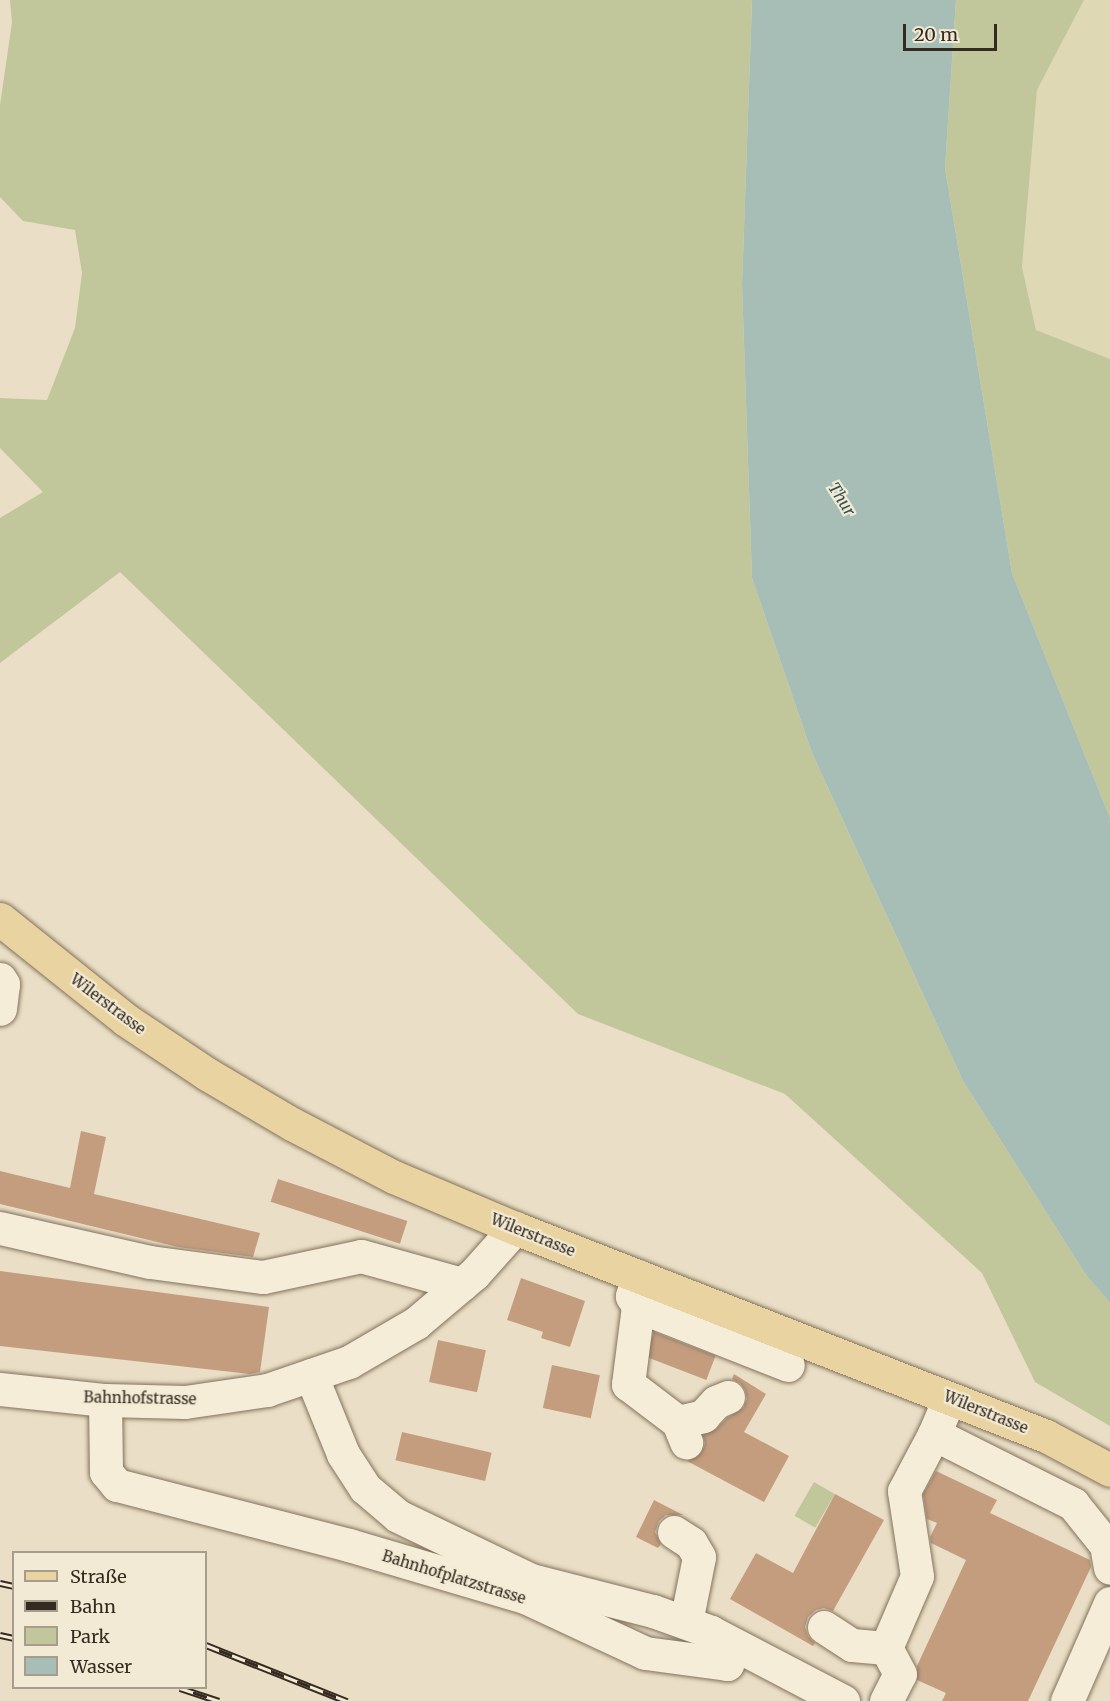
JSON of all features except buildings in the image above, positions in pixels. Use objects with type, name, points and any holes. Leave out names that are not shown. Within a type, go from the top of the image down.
[{"type":"main road","name":"Wilerstrasse","points":[[0,919],[126,1020],[207,1074],[292,1124],[394,1177],[515,1228],[638,1291],[950,1398],[1046,1436],[1110,1470]]},
{"type":"street","points":[[0,979],[3,984],[0,1009]]},
{"type":"street","points":[[0,1228],[150,1262],[263,1277],[361,1256],[462,1284]]},
{"type":"street","name":"Bahnhofstrasse","points":[[0,1389],[105,1400],[185,1402],[267,1390],[349,1362],[416,1323],[462,1284],[515,1228]]},
{"type":"street","points":[[728,1397],[716,1402],[703,1416],[682,1432],[628,1384],[638,1291],[788,1365]]},
{"type":"street","points":[[311,1375],[343,1454],[365,1488],[398,1516],[528,1589],[653,1611],[698,1627],[843,1701]]},
{"type":"street","points":[[886,1648],[918,1576],[904,1491],[950,1398]]},
{"type":"street","name":"Bahnhofplatzstrasse","points":[[105,1400],[106,1472],[117,1485],[528,1589],[645,1653],[728,1664]]},
{"type":"street","points":[[934,1434],[1073,1504],[1106,1545],[1110,1568]]},
{"type":"street","points":[[674,1532],[691,1543],[699,1557],[698,1627],[728,1664],[796,1701]]},
{"type":"street","points":[[1067,1701],[1110,1603]]},
{"type":"street","points":[[824,1627],[852,1645],[886,1648]]},
{"type":"street","points":[[886,1648],[900,1674],[886,1701]]},
{"type":"shaded area","points":[[1084,0],[1110,0],[1110,359],[1036,330],[1022,267],[1037,90]]},
{"type":"green space","points":[[10,0],[752,0],[742,285],[752,578],[812,753],[963,1081],[1086,1275],[1110,1303],[1110,1426],[1035,1382],[982,1273],[785,1094],[578,1014],[120,572],[0,663],[0,518],[43,492],[0,448],[0,398],[47,400],[75,328],[82,273],[75,230],[23,221],[0,197],[0,105],[12,22]]},
{"type":"green space","points":[[956,0],[1084,0],[1037,90],[1022,267],[1036,330],[1110,359],[1110,818],[1012,573],[945,168]]},
{"type":"green space","points":[[814,1482],[835,1494],[815,1528],[794,1516]]},
{"type":"water","name":"Thur","points":[[752,0],[956,0],[945,168],[1012,573],[1110,818],[1110,1303],[1086,1275],[963,1081],[812,753],[752,578],[742,285]]},
{"type":"railway","points":[[0,1583],[12,1586]]},
{"type":"railway","points":[[0,1635],[12,1638]]},
{"type":"railway","points":[[207,1645],[347,1701]]},
{"type":"railway","points":[[183,1689],[219,1701]]}]
